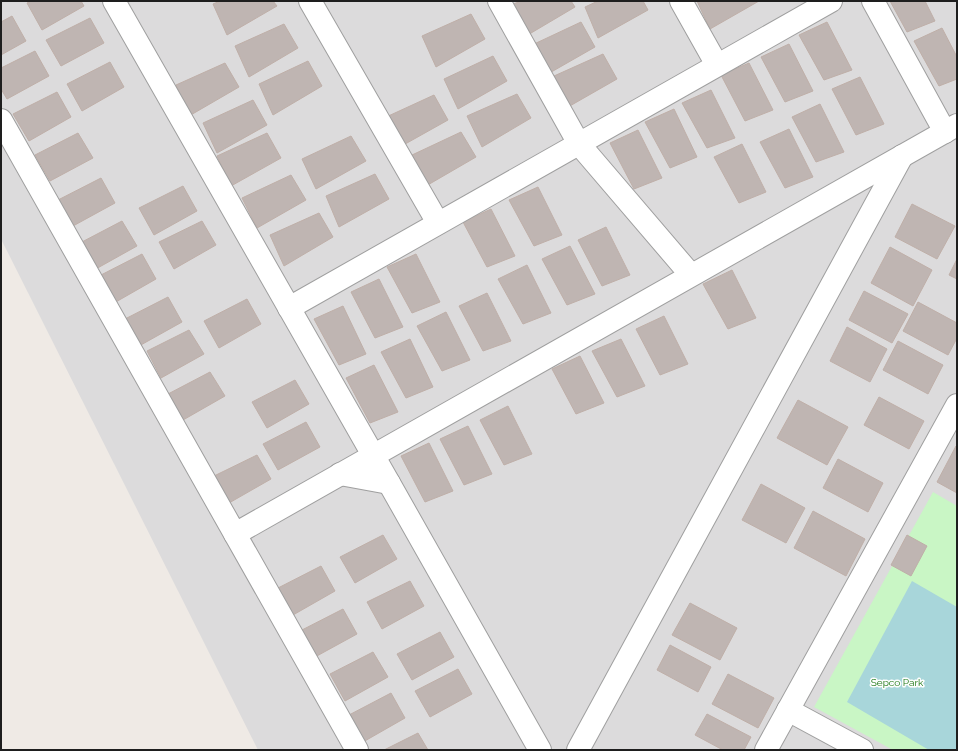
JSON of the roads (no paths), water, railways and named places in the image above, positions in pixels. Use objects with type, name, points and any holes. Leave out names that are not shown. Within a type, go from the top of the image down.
[{"type":"street","points":[[114,1],[390,483],[540,750]]},
{"type":"street","points":[[310,1],[438,224]]},
{"type":"street","points":[[499,1],[579,144],[691,276]]},
{"type":"street","points":[[682,1],[717,66]]},
{"type":"street","points":[[290,308],[831,1]]},
{"type":"street","points":[[235,534],[951,128],[873,1]]},
{"type":"street","points":[[1,120],[357,750]]},
{"type":"street","points":[[578,750],[902,156]]},
{"type":"street","points":[[766,750],[957,405]]},
{"type":"street","points":[[340,474],[390,483]]},
{"type":"street","points":[[788,710],[862,750]]},
{"type":"water","points":[[912,581],[957,607],[957,750],[929,750],[847,702]]},
{"type":"park label","name":"Sepco Park","points":[[897,682]]}]
